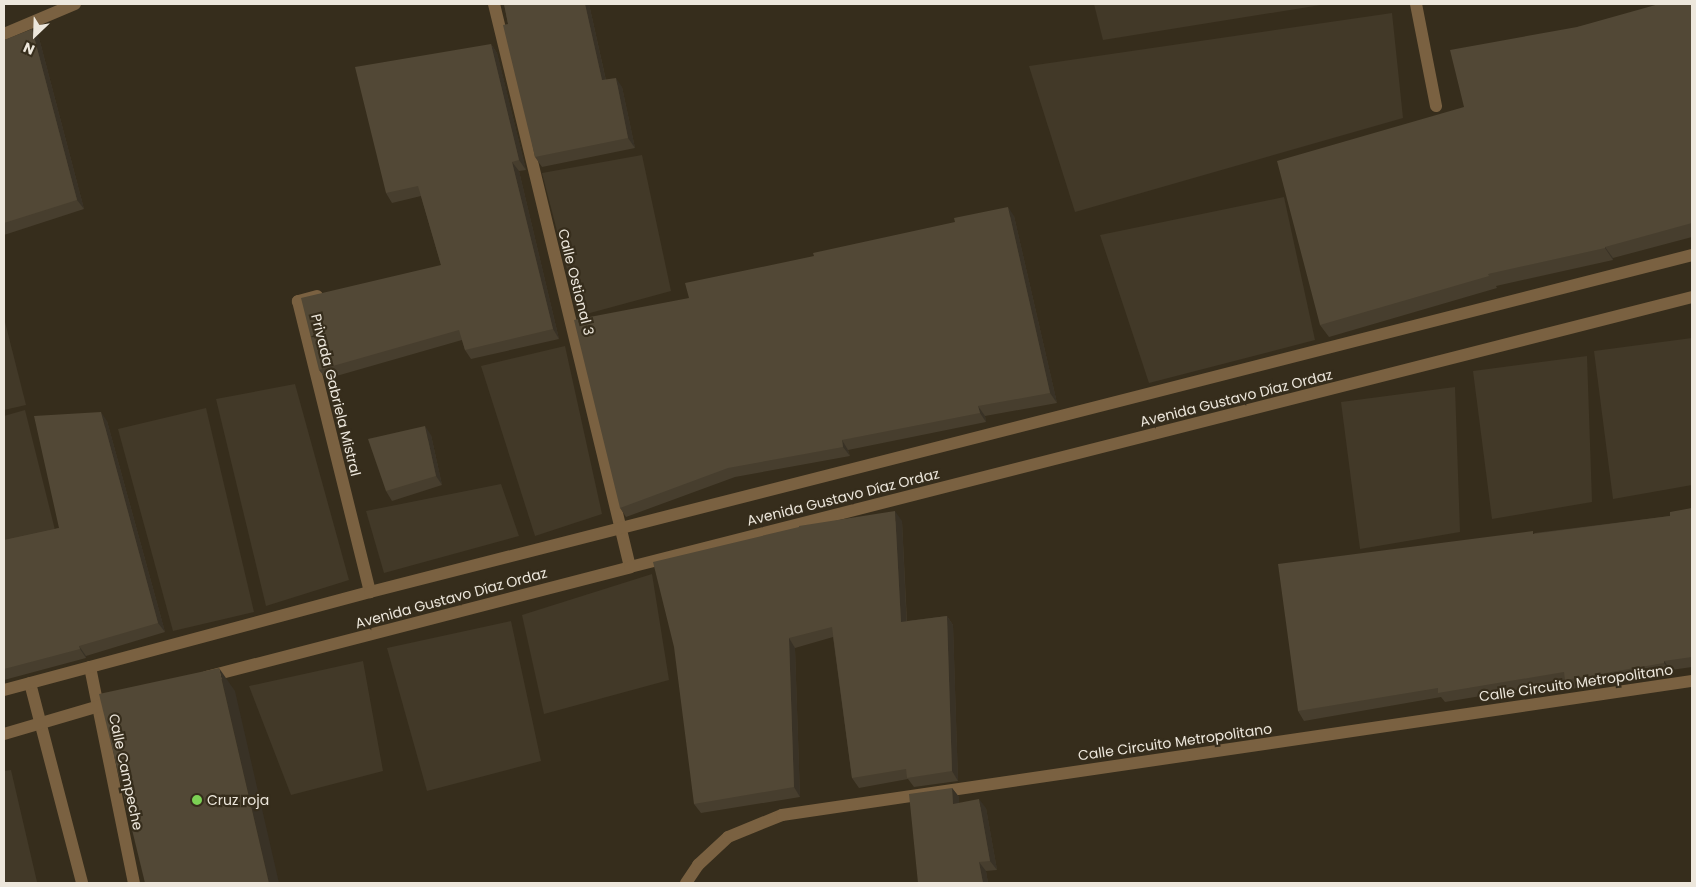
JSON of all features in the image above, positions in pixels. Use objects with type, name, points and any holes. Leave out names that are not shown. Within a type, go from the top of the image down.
[{"type":"street","points":[[4,34],[75,4]]},
{"type":"street","name":"Calle Ostional 3","points":[[494,4],[630,566]]},
{"type":"street","points":[[1416,4],[1436,106]]},
{"type":"street","name":"Avenida Gustavo Díaz Ordaz","points":[[4,690],[370,592],[1692,255]]},
{"type":"street","name":"Privada Gabriela Mistral","points":[[326,294],[298,301],[370,592]]},
{"type":"street","name":"Avenida Gustavo Díaz Ordaz","points":[[192,681],[630,566],[1692,297]]},
{"type":"street","name":"Calle Campeche","points":[[90,667],[96,706],[134,883]]},
{"type":"street","name":"Calle Circuito Metropolitano","points":[[686,883],[698,865],[728,836],[782,815],[1692,681]]},
{"type":"street","points":[[30,683],[39,724],[82,883]]},
{"type":"street","points":[[4,734],[125,698]]},
{"type":"shaded area","points":[[1094,4],[1327,4],[1103,40]]},
{"type":"shaded area","points":[[1392,13],[1403,118],[1075,212],[1029,66]]},
{"type":"shaded area","points":[[642,155],[671,291],[579,316],[542,173]]},
{"type":"shaded area","points":[[1284,197],[1315,340],[1149,383],[1100,235]]},
{"type":"shaded area","points":[[4,318],[26,405],[4,410]]},
{"type":"shaded area","points":[[1692,338],[1692,485],[1613,499],[1594,351]]},
{"type":"shaded area","points":[[565,346],[602,514],[535,536],[481,366]]},
{"type":"shaded area","points":[[1587,356],[1592,502],[1492,519],[1473,371]]},
{"type":"shaded area","points":[[295,384],[349,580],[266,606],[216,399]]},
{"type":"shaded area","points":[[1455,387],[1460,532],[1360,549],[1341,402]]},
{"type":"shaded area","points":[[206,408],[254,612],[173,631],[118,429]]},
{"type":"shaded area","points":[[25,410],[56,534],[4,545],[4,416]]},
{"type":"shaded area","points":[[501,484],[519,536],[384,573],[366,511]]},
{"type":"shaded area","points":[[652,574],[669,680],[544,714],[522,615]]},
{"type":"shaded area","points":[[511,621],[541,761],[427,791],[387,648]]},
{"type":"shaded area","points":[[363,661],[383,771],[291,795],[249,686]]},
{"type":"shaded area","points":[[11,770],[37,882],[4,883],[4,771]]},
{"type":"building","points":[[504,4],[585,4],[602,80],[616,78],[628,138],[535,157],[503,25],[508,24]]},
{"type":"building","points":[[1659,4],[1692,4],[1692,223],[1605,248],[1488,274],[1489,276],[1320,325],[1277,161],[1464,107],[1450,50],[1577,27]]},
{"type":"building","points":[[32,29],[77,200],[4,223],[4,40]]},
{"type":"building","points":[[491,44],[519,160],[512,162],[553,329],[465,350],[459,330],[319,370],[301,298],[441,265],[418,186],[386,193],[355,67]]},
{"type":"building","points":[[1008,207],[1050,393],[978,406],[980,413],[842,440],[843,447],[728,468],[620,508],[574,320],[689,298],[685,283],[814,256],[813,253],[955,222],[954,218]]},
{"type":"building","points":[[101,412],[158,623],[79,646],[80,649],[4,669],[4,540],[59,528],[34,416]]},
{"type":"building","points":[[425,426],[436,476],[386,491],[368,439]]},
{"type":"building","points":[[1692,508],[1692,657],[1565,680],[1564,672],[1438,693],[1438,688],[1298,711],[1278,564],[1533,531],[1533,534],[1670,516],[1670,512]]},
{"type":"building","points":[[895,511],[901,622],[947,616],[952,771],[907,778],[906,769],[852,778],[832,627],[789,638],[794,787],[694,804],[674,647],[653,562],[799,526]]},
{"type":"building","name":"Cruz roja","points":[[219,668],[269,883],[145,883],[99,694]]},
{"type":"building","points":[[952,788],[953,804],[979,799],[990,861],[979,862],[983,883],[918,883],[909,794]]},
{"type":"place","name":"Cruz roja","points":[[197,800]]}]
